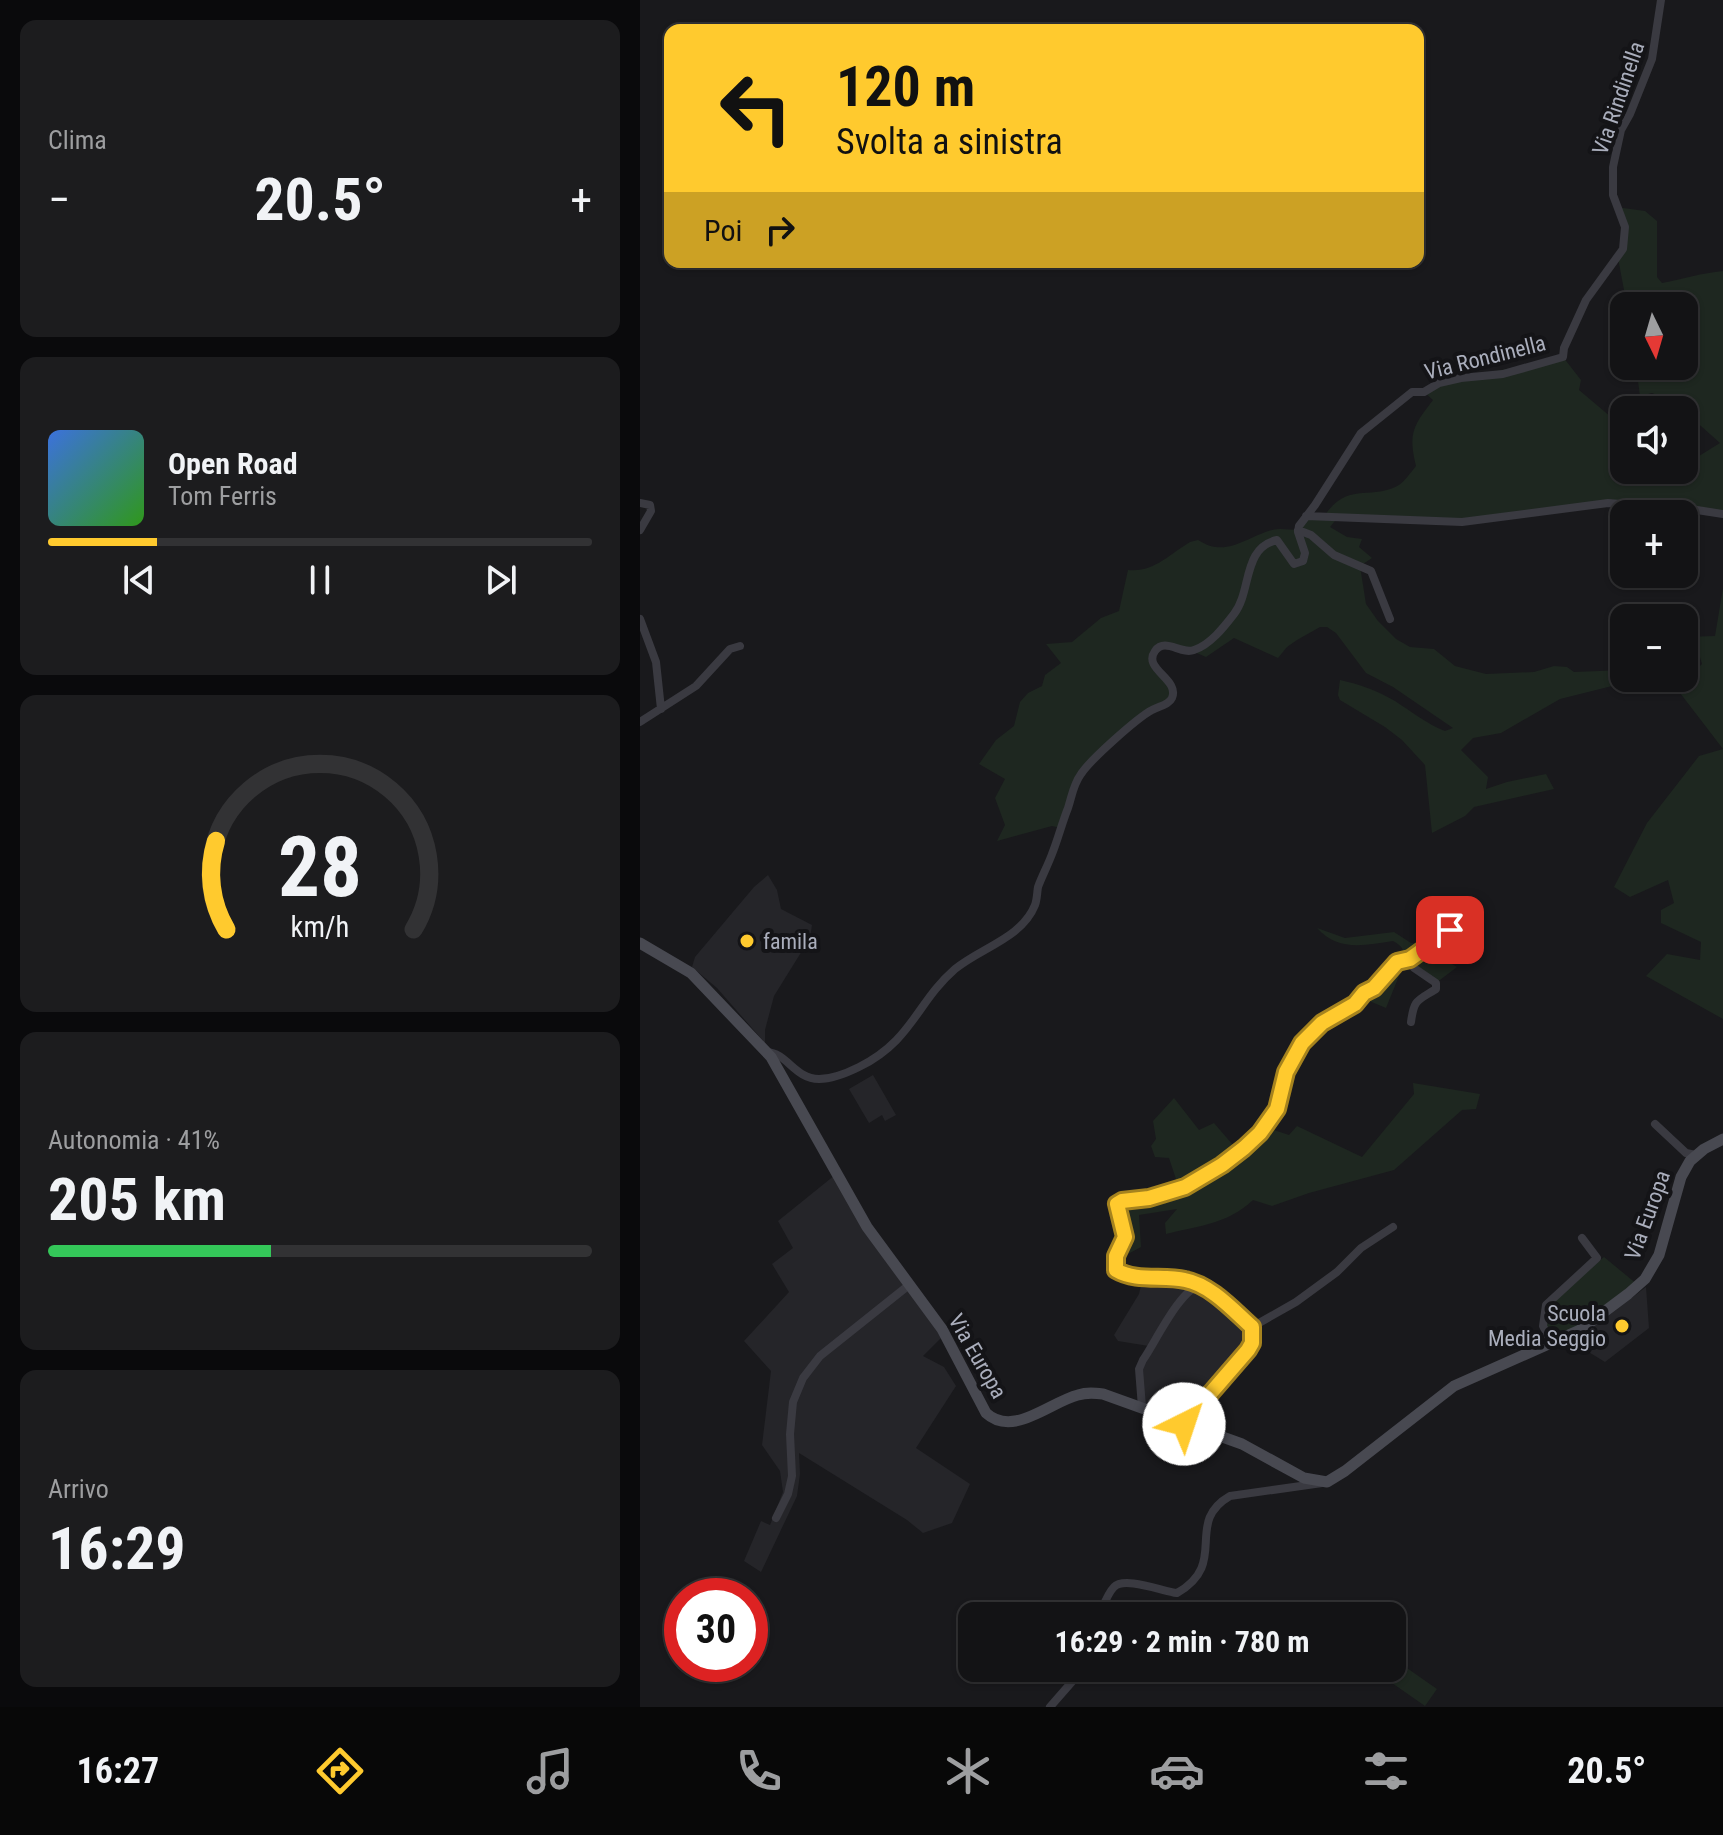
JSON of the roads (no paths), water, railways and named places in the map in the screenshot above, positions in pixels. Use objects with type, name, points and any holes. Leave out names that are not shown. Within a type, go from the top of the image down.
[{"type":"main road","name":"Via Europa","points":[[640,943],[691,973],[767,1052],[867,1227],[942,1329],[986,1413],[993,1420],[1001,1423],[1022,1419],[1065,1399],[1092,1392],[1242,1444],[1304,1478],[1327,1482],[1454,1386],[1552,1344],[1604,1314],[1645,1279],[1659,1255],[1681,1177],[1690,1161],[1723,1139]]},
{"type":"street","name":"Via Rindinella","points":[[1616,207],[1613,167],[1617,142],[1652,59],[1661,0]]},
{"type":"street","name":"Via Rondinella","points":[[767,1052],[779,1055],[801,1074],[818,1079],[843,1074],[867,1063],[891,1047],[957,967],[998,942],[1026,918],[1035,906],[1074,786],[1081,775],[1090,762],[1145,715],[1171,701],[1174,695],[1172,687],[1153,664],[1153,653],[1166,645],[1192,651],[1220,630],[1237,611],[1255,557],[1269,542],[1277,540],[1294,564],[1303,561],[1305,553],[1298,530],[1306,516],[1361,433],[1412,392],[1424,392],[1439,383],[1461,378],[1503,374],[1563,357],[1564,348],[1586,300],[1623,249],[1625,227],[1616,207]]},
{"type":"street","points":[[640,503],[650,505],[651,511],[640,530]]},
{"type":"street","points":[[1306,516],[1462,522],[1608,503],[1723,514]]},
{"type":"street","points":[[1298,530],[1311,535],[1334,555],[1371,571],[1390,619]]},
{"type":"street","points":[[640,619],[656,662],[661,709]]},
{"type":"street","points":[[640,722],[696,686],[730,649],[740,646]]},
{"type":"street","points":[[1252,1327],[1201,1285],[1184,1280],[1133,1276],[1116,1270],[1116,1256],[1125,1237],[1117,1204],[1185,1187],[1244,1148],[1260,1133],[1277,1109],[1286,1072],[1302,1043],[1322,1023],[1355,1004],[1364,993],[1374,988],[1397,962],[1425,949],[1443,933],[1461,924]]},
{"type":"street","points":[[1408,959],[1414,968],[1436,983],[1436,989],[1418,998],[1413,1005],[1411,1022]]},
{"type":"street","points":[[1655,1124],[1686,1153],[1696,1155]]},
{"type":"street","points":[[1252,1327],[1296,1302],[1337,1272],[1361,1248],[1393,1227]]},
{"type":"street","points":[[1552,1344],[1543,1326],[1546,1305],[1597,1258],[1582,1238]]},
{"type":"street","points":[[776,1518],[788,1494],[792,1476],[793,1402],[803,1378],[820,1356],[909,1285]]},
{"type":"street","points":[[1142,1407],[1139,1369],[1143,1360],[1181,1298],[1191,1287],[1201,1285]]},
{"type":"street","points":[[1184,1424],[1248,1350],[1252,1343],[1252,1327]]},
{"type":"street","points":[[1106,1602],[1114,1587],[1120,1583],[1131,1582],[1177,1593],[1192,1585],[1202,1572],[1208,1516],[1217,1503],[1230,1496],[1327,1482]]},
{"type":"street","points":[[1050,1707],[1072,1682]]},
{"type":"place","name":"famila","points":[[747,941]]},
{"type":"place","name":"Scuola Media Seggio","points":[[1622,1326]]}]
